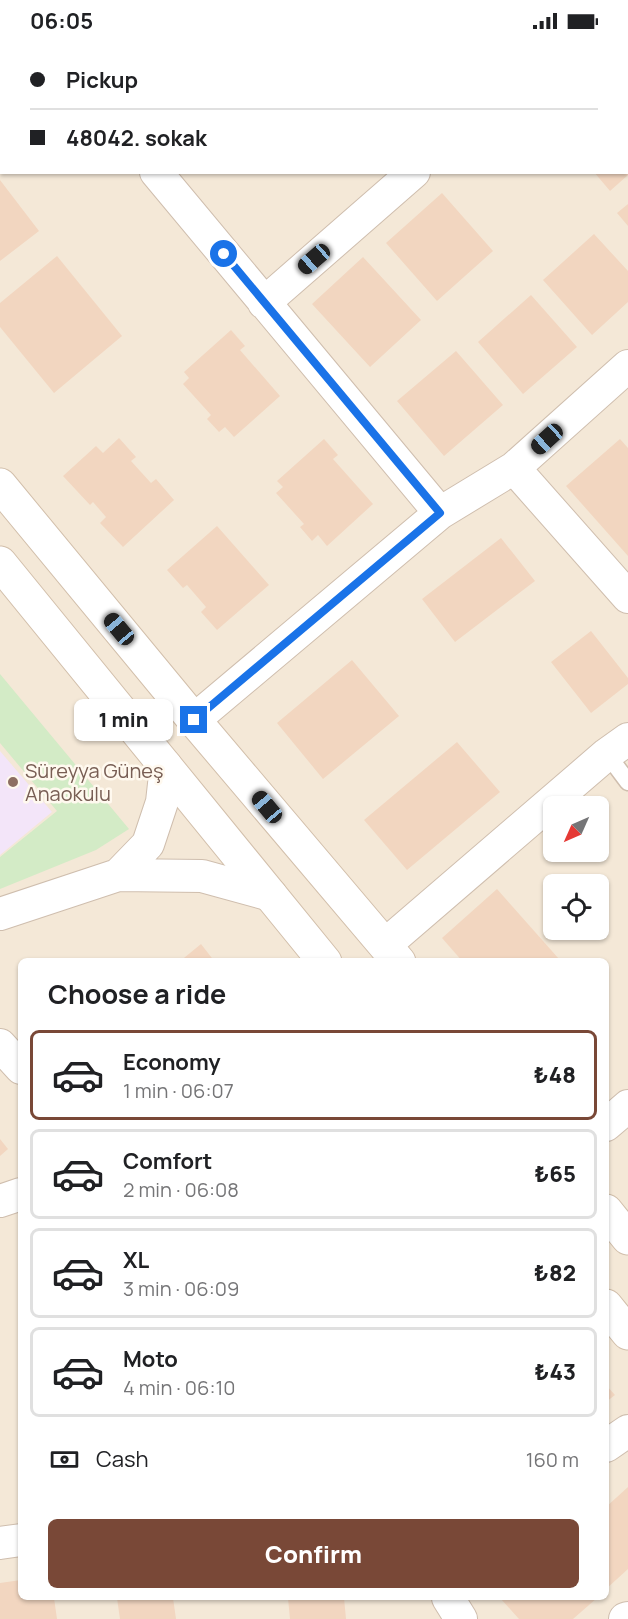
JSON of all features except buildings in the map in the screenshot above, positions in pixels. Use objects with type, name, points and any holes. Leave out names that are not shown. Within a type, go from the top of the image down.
[{"type":"main road","points":[[0,484],[194,720],[392,953]]},
{"type":"main road","points":[[0,562],[322,958]]},
{"type":"main road","points":[[609,1215],[628,1238]]},
{"type":"main road","points":[[609,1310],[628,1333]]},
{"type":"street","points":[[158,174],[440,513]]},
{"type":"street","points":[[264,303],[412,174]]},
{"type":"street","points":[[194,720],[440,513],[514,468],[628,366]]},
{"type":"street","points":[[514,468],[628,597]]},
{"type":"street","points":[[392,953],[618,746]]},
{"type":"street","points":[[118,875],[148,844],[162,802],[166,765]]},
{"type":"street","points":[[0,914],[118,875],[202,876],[271,895]]},
{"type":"street","points":[[0,1045],[18,1065]]},
{"type":"street","points":[[609,1122],[628,1106]]},
{"type":"street","points":[[0,1201],[18,1195]]},
{"type":"street","points":[[609,1444],[628,1431]]},
{"type":"street","points":[[0,1543],[18,1540]]},
{"type":"street","points":[[449,1600],[461,1619]]},
{"type":"lane","points":[[618,746],[628,782]]},
{"type":"shaded area","points":[[0,174],[628,174],[628,1619],[0,1619]]},
{"type":"shaded area","name":"Süreyya Güneş Anaokulu","points":[[0,751],[52,812],[0,855]]},
{"type":"green space","points":[[0,674],[129,829],[96,850],[0,889],[0,857],[57,811],[0,743]]},
{"type":"place","name":"Süreyya Güneş Anaokulu","points":[[13,782]]},
{"type":"route","points":[[194,720],[440,513],[224,254]]}]
